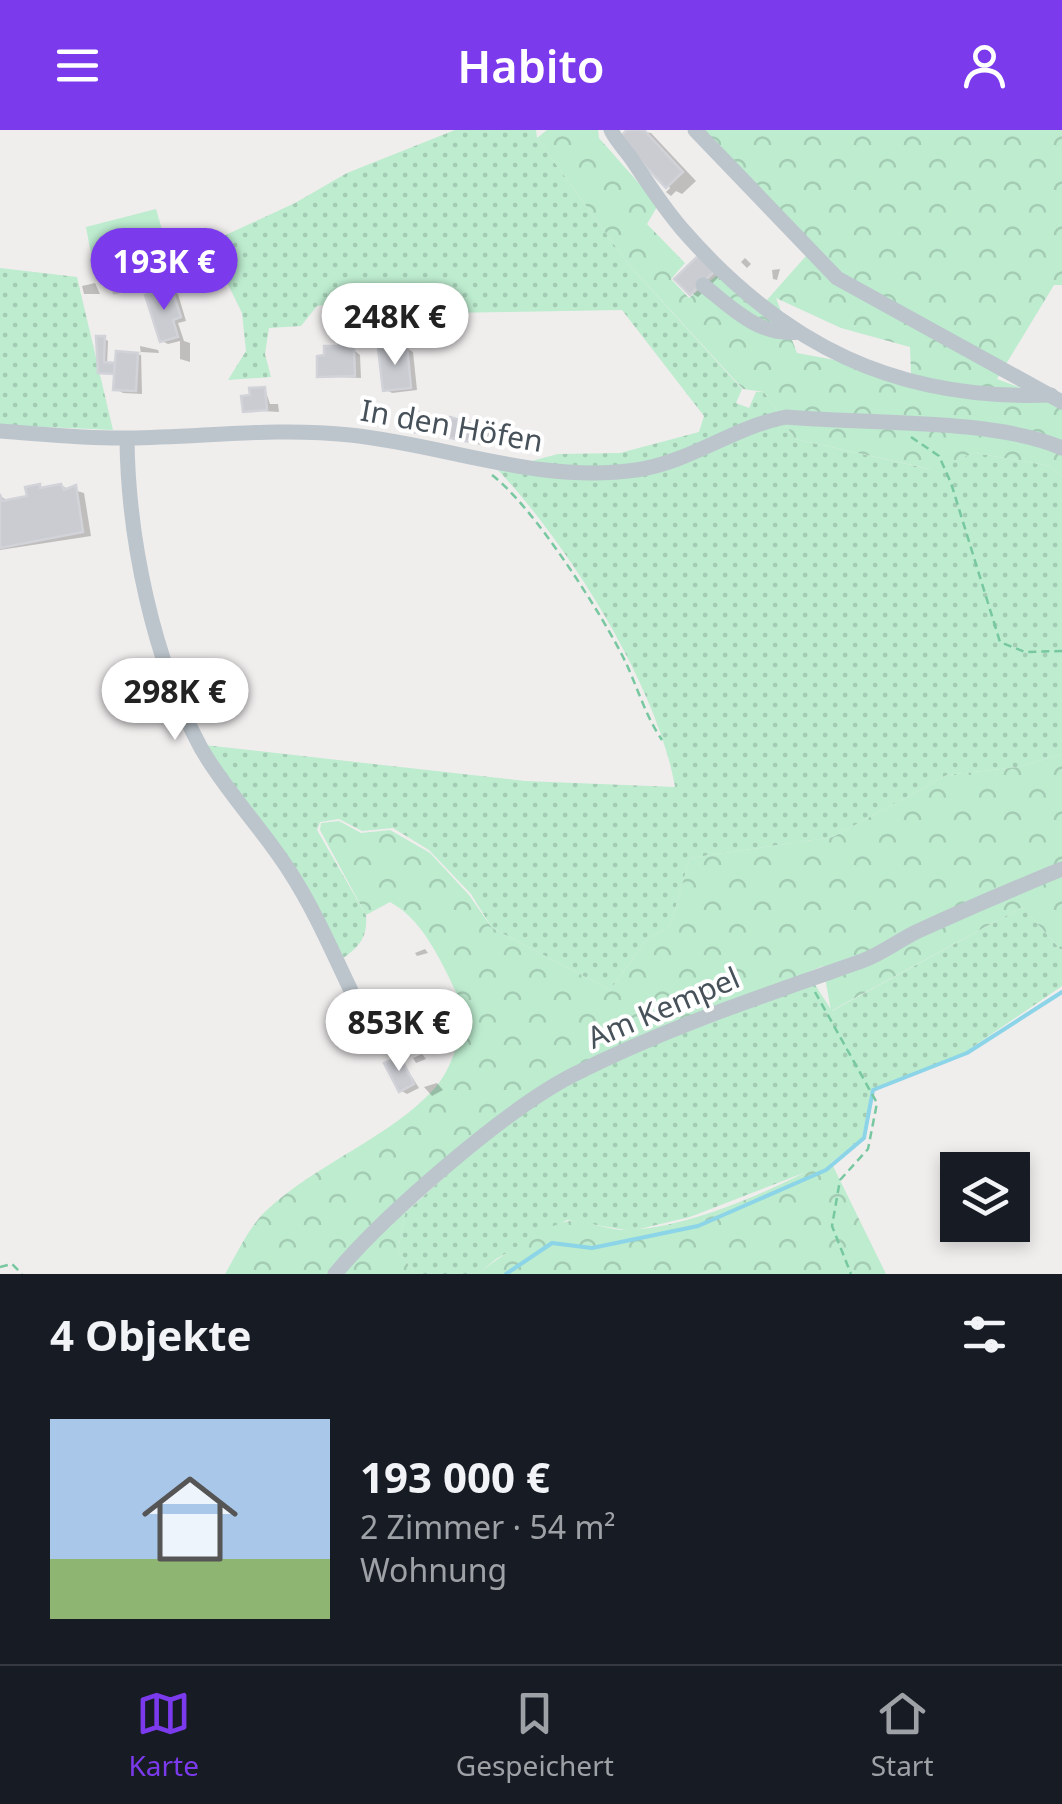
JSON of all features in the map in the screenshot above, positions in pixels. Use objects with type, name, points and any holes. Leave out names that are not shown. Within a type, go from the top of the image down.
[{"type":"street","points":[[611,130],[662,207],[722,274],[770,316],[846,360],[887,376],[984,396],[1057,398]]},
{"type":"street","points":[[696,130],[838,278],[1057,398]]},
{"type":"street","points":[[703,285],[746,321],[783,334],[800,332]]},
{"type":"street","name":"In den Höfen","points":[[0,430],[127,438],[284,430],[352,435],[515,468],[633,470],[680,462],[761,422],[786,417],[1027,435],[1062,448]]},
{"type":"street","points":[[127,438],[131,524],[139,570],[200,746],[290,872],[356,1001]]},
{"type":"street","name":"Am Kempel","points":[[334,1274],[444,1173],[558,1083],[807,978],[864,960],[1062,869]]},
{"type":"path","points":[[893,426],[939,456],[1000,642],[1025,652],[1062,651]]},
{"type":"path","points":[[471,460],[509,488],[573,578],[624,659],[662,740]]},
{"type":"path","points":[[807,978],[866,1090],[877,1103],[868,1149],[840,1180],[832,1226],[851,1274]]},
{"type":"path","points":[[0,1266],[12,1264],[22,1274]]},
{"type":"green space","points":[[455,130],[536,130],[537,138],[629,265],[742,389],[736,403],[749,408],[756,392],[764,392],[795,439],[929,469],[975,453],[1051,466],[1062,477],[1062,754],[1019,767],[947,775],[833,837],[690,858],[670,926],[647,939],[610,990],[492,928],[471,894],[429,850],[393,828],[362,831],[339,819],[320,822],[317,830],[366,915],[366,923],[360,942],[339,961],[204,745],[525,781],[675,787],[650,706],[606,619],[553,537],[498,470],[558,454],[620,453],[699,432],[704,416],[622,310],[444,313],[359,309],[357,300],[317,306],[301,326],[269,328],[265,354],[271,377],[228,380],[246,351],[242,313],[216,260],[105,280],[100,275],[104,263],[202,246],[295,203],[347,173]]},
{"type":"green space","points":[[547,130],[598,130],[599,138],[658,205],[647,224],[685,263],[671,279],[689,298],[717,275],[757,311],[814,247],[700,130],[1062,130],[1062,285],[1054,285],[997,379],[1062,403],[1062,477],[1051,466],[975,453],[930,469],[795,439],[764,392],[743,389],[629,265],[537,138]],"holes":[[[776,298],[841,328],[910,347],[911,374],[797,353]]]},
{"type":"green space","points":[[156,209],[168,250],[93,264],[86,227]]},
{"type":"green space","points":[[0,268],[77,277],[113,430],[0,425]]},
{"type":"green space","points":[[1062,754],[1062,951],[1022,907],[831,1011],[823,966],[592,1062],[478,1141],[405,1213],[398,1250],[415,1274],[225,1274],[267,1210],[308,1178],[397,1121],[434,1089],[451,1062],[466,1012],[426,936],[403,911],[390,902],[366,915],[320,830],[321,823],[339,821],[361,833],[390,830],[430,853],[469,895],[492,928],[610,990],[647,939],[670,926],[690,858],[833,837],[947,775],[1019,767]]},
{"type":"green space","points":[[1022,907],[1062,951],[1062,986],[958,1057],[872,1089],[862,1138],[832,1162],[690,1217],[631,1231],[567,1220],[496,1259],[478,1274],[415,1274],[398,1250],[405,1213],[481,1144],[559,1086],[611,1061],[814,983],[832,1011]]},
{"type":"green space","points":[[830,1160],[886,1274],[478,1274],[524,1242],[563,1222],[625,1230],[684,1221],[760,1194]]},
{"type":"building","points":[[627,130],[644,130],[683,172],[666,188],[619,138]]},
{"type":"building","points":[[699,255],[715,271],[690,295],[674,279]]},
{"type":"building","points":[[142,274],[145,287],[114,293],[112,281]]},
{"type":"building","points":[[171,287],[181,317],[173,320],[178,337],[160,342],[145,295]]},
{"type":"building","points":[[96,336],[105,336],[104,362],[115,363],[114,374],[98,373]]},
{"type":"building","points":[[339,342],[354,349],[355,376],[317,377],[317,356],[324,355],[324,346],[339,346]]},
{"type":"building","points":[[407,345],[411,388],[383,391],[378,348]]},
{"type":"building","points":[[116,351],[138,353],[136,391],[113,390]]},
{"type":"building","points":[[265,387],[267,410],[243,412],[241,396],[250,395],[249,388]]},
{"type":"building","points":[[415,411],[427,414],[422,434],[406,430]]},
{"type":"building","points":[[450,417],[479,426],[475,443],[446,437]]},
{"type":"building","points":[[40,484],[40,488],[61,484],[64,490],[76,485],[83,532],[0,548],[0,494],[2,501],[27,496],[25,487]]},
{"type":"building","points":[[408,1018],[419,1044],[402,1052],[390,1026]]},
{"type":"building","points":[[400,1056],[414,1084],[399,1092],[384,1063]]},
{"type":"waterway","points":[[506,1274],[552,1243],[592,1248],[698,1226],[826,1170],[864,1138],[873,1090],[967,1053],[1062,992]]}]
